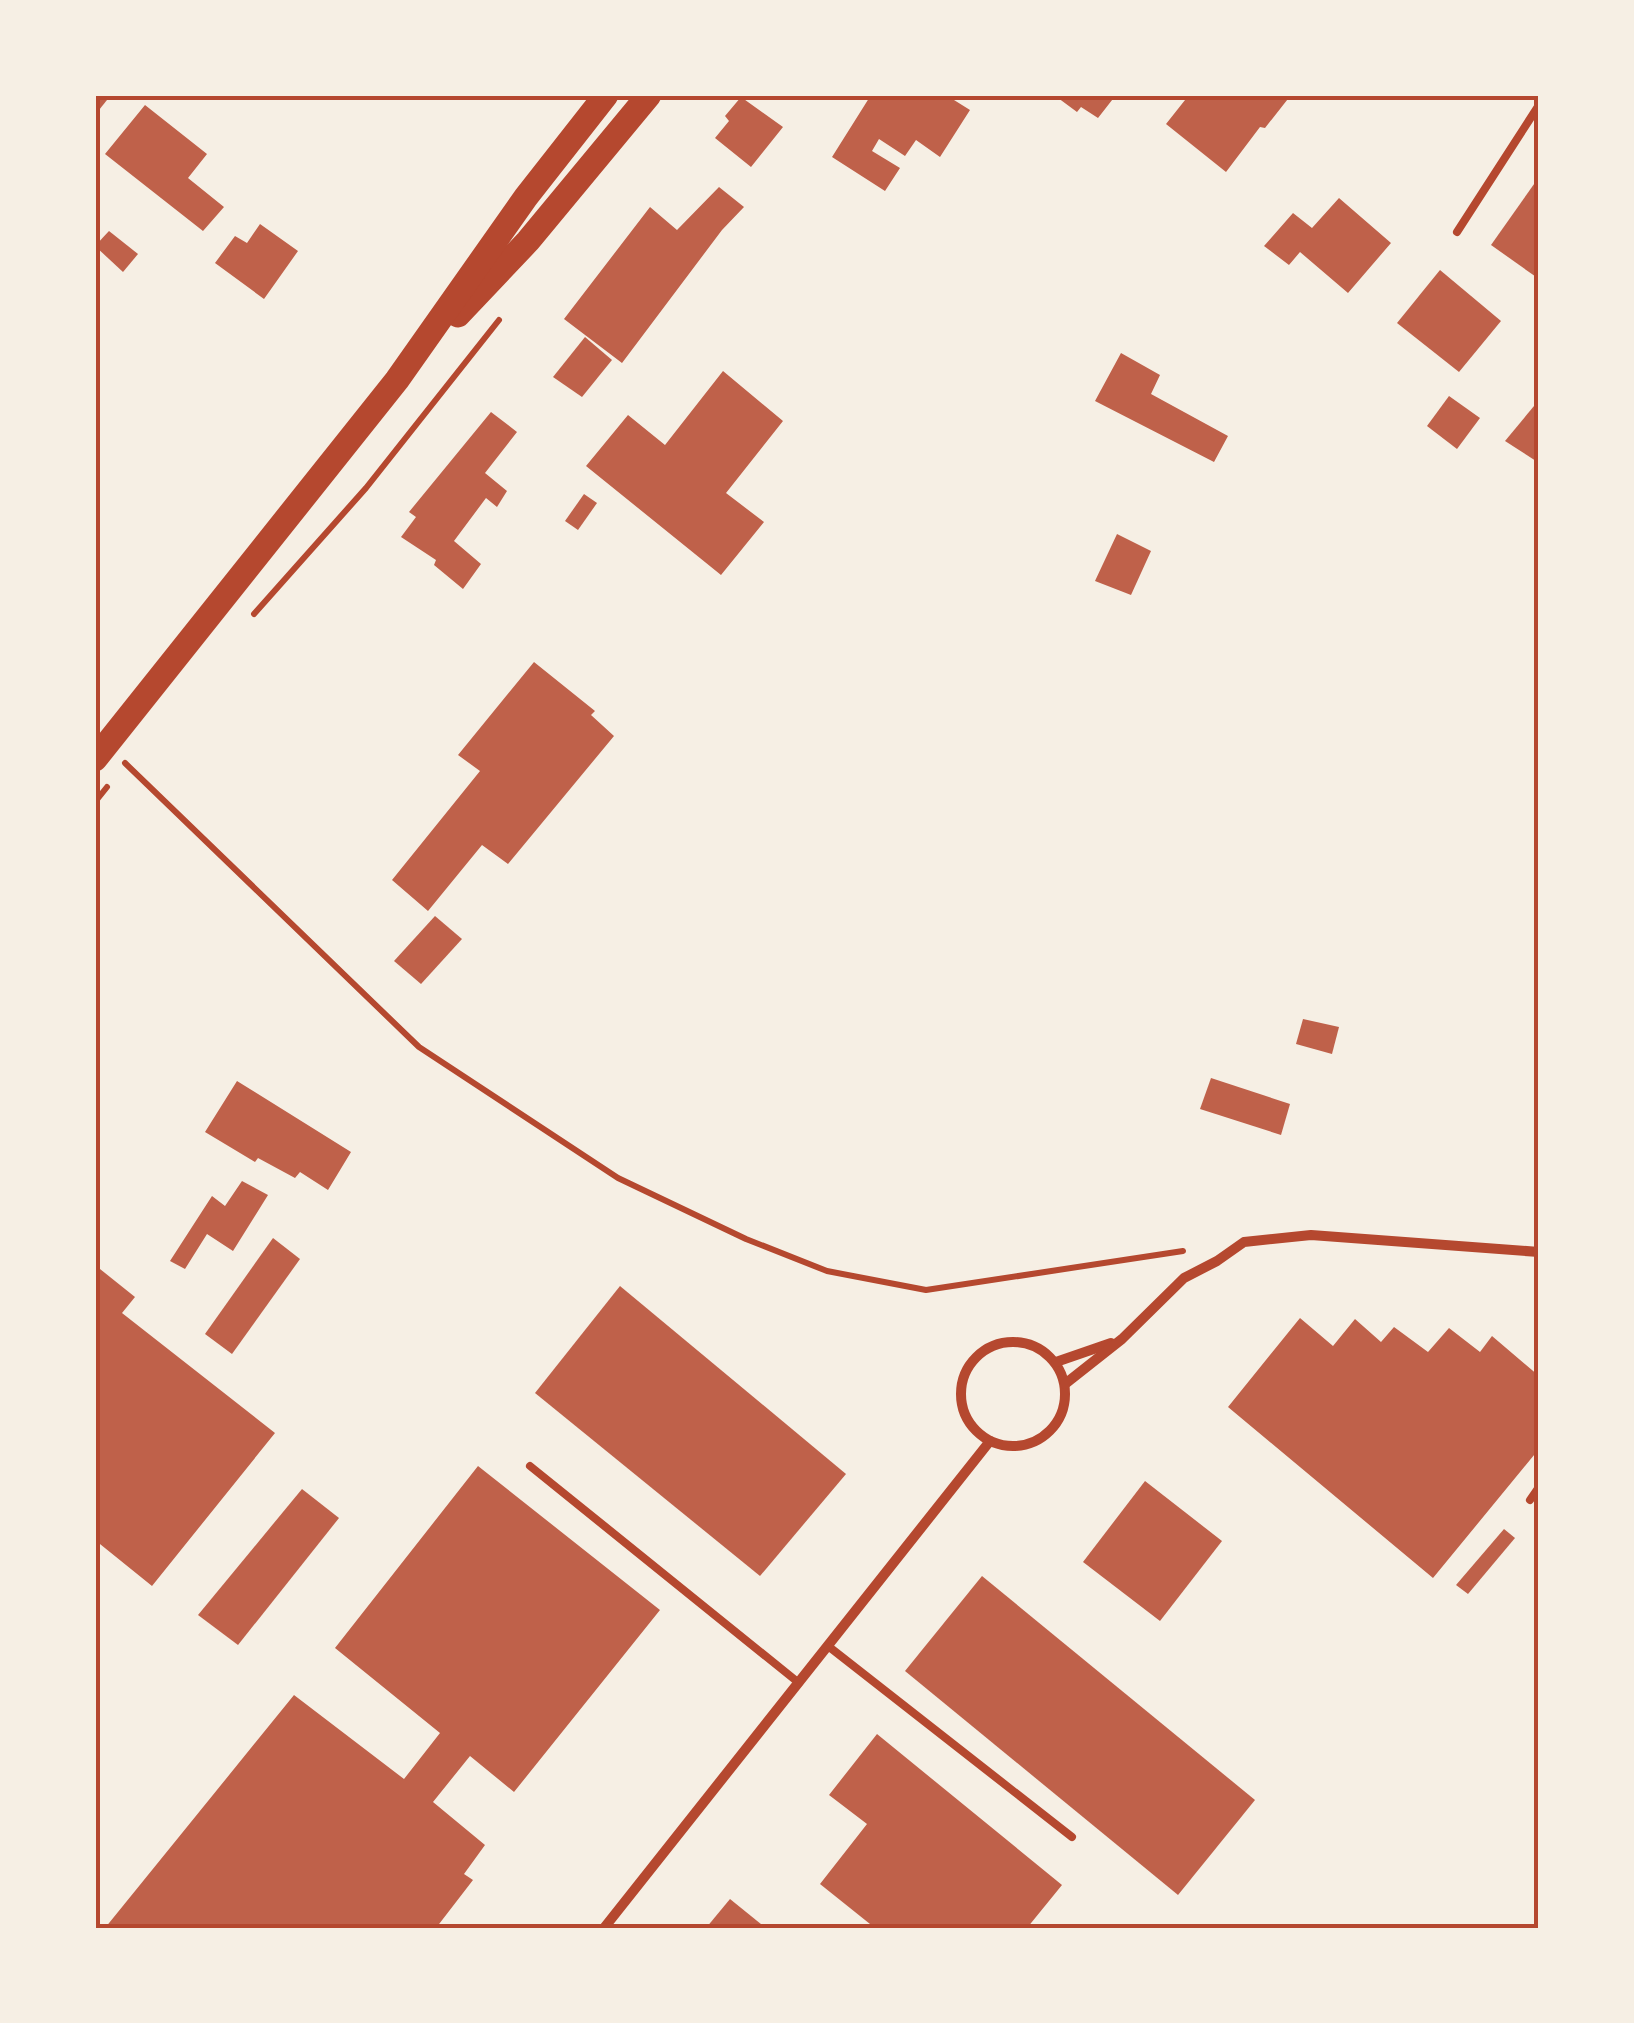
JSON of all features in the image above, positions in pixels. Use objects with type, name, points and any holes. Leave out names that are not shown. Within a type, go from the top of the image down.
[{"type":"main road","points":[[95,759],[396,380],[526,197],[606,95]]},
{"type":"main road","points":[[396,380],[528,240],[649,95]]},
{"type":"street","points":[[1065,1384],[1122,1339],[1184,1278],[1244,1242],[1311,1235],[1539,1252]]},
{"type":"street","points":[[1056,1362],[1122,1339]]},
{"type":"street","points":[[1010,1341],[1043,1350],[1056,1362],[1065,1384],[1061,1416],[1038,1440],[1006,1446],[990,1441],[976,1430],[966,1417],[961,1400],[968,1367],[979,1354],[1010,1341]]},
{"type":"street","points":[[604,1928],[990,1441]]},
{"type":"lane","points":[[1457,232],[1539,105]]},
{"type":"lane","points":[[530,1466],[799,1682]]},
{"type":"lane","points":[[1530,1500],[1539,1487]]},
{"type":"lane","points":[[828,1646],[1072,1837]]},
{"type":"path","points":[[251,617],[366,488],[508,308]]},
{"type":"path","points":[[95,802],[135,751]]},
{"type":"path","points":[[126,763],[419,1047],[618,1178],[746,1239],[826,1272],[926,1290],[1188,1250],[1218,1261]]},
{"type":"building","points":[[95,95],[111,95],[95,115]]},
{"type":"building","points":[[871,95],[946,95],[970,110],[940,157],[916,140],[905,156],[879,139],[872,151],[900,168],[885,191],[832,157]]},
{"type":"building","points":[[1054,95],[1116,95],[1098,118],[1081,107],[1077,112]]},
{"type":"building","points":[[1189,95],[1194,100],[1198,95],[1291,95],[1265,128],[1260,127],[1226,172],[1166,124]]},
{"type":"building","points":[[741,97],[783,127],[751,167],[715,138],[729,121],[725,116]]},
{"type":"building","points":[[145,105],[207,154],[188,178],[224,207],[203,231],[105,154]]},
{"type":"building","points":[[1539,177],[1539,279],[1491,245]]},
{"type":"building","points":[[719,187],[744,207],[722,230],[622,363],[564,319],[650,207],[677,230]]},
{"type":"building","points":[[1339,198],[1391,243],[1348,293],[1300,252],[1289,265],[1264,246],[1293,213],[1312,228]]},
{"type":"building","points":[[260,224],[298,251],[264,299],[215,263],[235,236],[247,243]]},
{"type":"building","points":[[109,231],[138,254],[123,272],[95,246]]},
{"type":"building","points":[[1440,270],[1501,321],[1459,372],[1397,323]]},
{"type":"building","points":[[585,337],[612,360],[582,397],[553,377]]},
{"type":"building","points":[[1121,353],[1160,375],[1151,394],[1228,436],[1214,462],[1095,401]]},
{"type":"building","points":[[723,371],[783,421],[726,493],[764,522],[721,575],[586,466],[628,415],[665,445]]},
{"type":"building","points":[[1449,396],[1480,418],[1457,449],[1427,426]]},
{"type":"building","points":[[1539,400],[1539,463],[1505,441]]},
{"type":"building","points":[[491,412],[517,432],[485,473],[507,491],[497,507],[486,498],[454,541],[481,564],[463,589],[434,565],[436,560],[401,537],[416,517],[409,512]]},
{"type":"building","points":[[584,494],[597,503],[578,530],[565,521]]},
{"type":"building","points":[[1117,534],[1151,551],[1131,595],[1095,581]]},
{"type":"building","points":[[534,662],[595,711],[591,715],[614,736],[508,864],[482,845],[428,911],[392,880],[480,771],[458,755]]},
{"type":"building","points":[[435,916],[462,939],[421,984],[394,961]]},
{"type":"building","points":[[1303,1019],[1339,1027],[1332,1054],[1296,1044]]},
{"type":"building","points":[[1211,1078],[1290,1104],[1281,1135],[1200,1109]]},
{"type":"building","points":[[237,1081],[351,1152],[328,1190],[300,1172],[295,1178],[258,1158],[255,1162],[205,1132]]},
{"type":"building","points":[[242,1181],[268,1195],[233,1251],[207,1234],[185,1269],[170,1261],[212,1196],[225,1206]]},
{"type":"building","points":[[273,1238],[300,1259],[232,1354],[205,1334]]},
{"type":"building","points":[[95,1265],[135,1297],[122,1313],[275,1433],[152,1586],[95,1540]]},
{"type":"building","points":[[620,1286],[846,1474],[760,1576],[535,1393]]},
{"type":"building","points":[[1300,1318],[1333,1346],[1355,1319],[1381,1342],[1394,1327],[1428,1352],[1449,1328],[1480,1352],[1492,1336],[1539,1376],[1539,1449],[1433,1578],[1228,1407]]},
{"type":"building","points":[[478,1466],[660,1610],[514,1792],[470,1756],[433,1802],[485,1845],[464,1874],[473,1880],[436,1928],[105,1928],[294,1695],[404,1779],[440,1733],[335,1648]]},
{"type":"building","points":[[1145,1481],[1222,1541],[1160,1621],[1083,1562]]},
{"type":"building","points":[[302,1489],[339,1518],[238,1645],[198,1615]]},
{"type":"building","points":[[1504,1529],[1515,1538],[1468,1594],[1456,1585]]},
{"type":"building","points":[[982,1576],[1255,1800],[1178,1895],[905,1671]]},
{"type":"building","points":[[877,1734],[1062,1885],[1027,1928],[875,1928],[820,1884],[867,1824],[829,1795]]},
{"type":"building","points":[[730,1899],[766,1928],[706,1928]]}]
